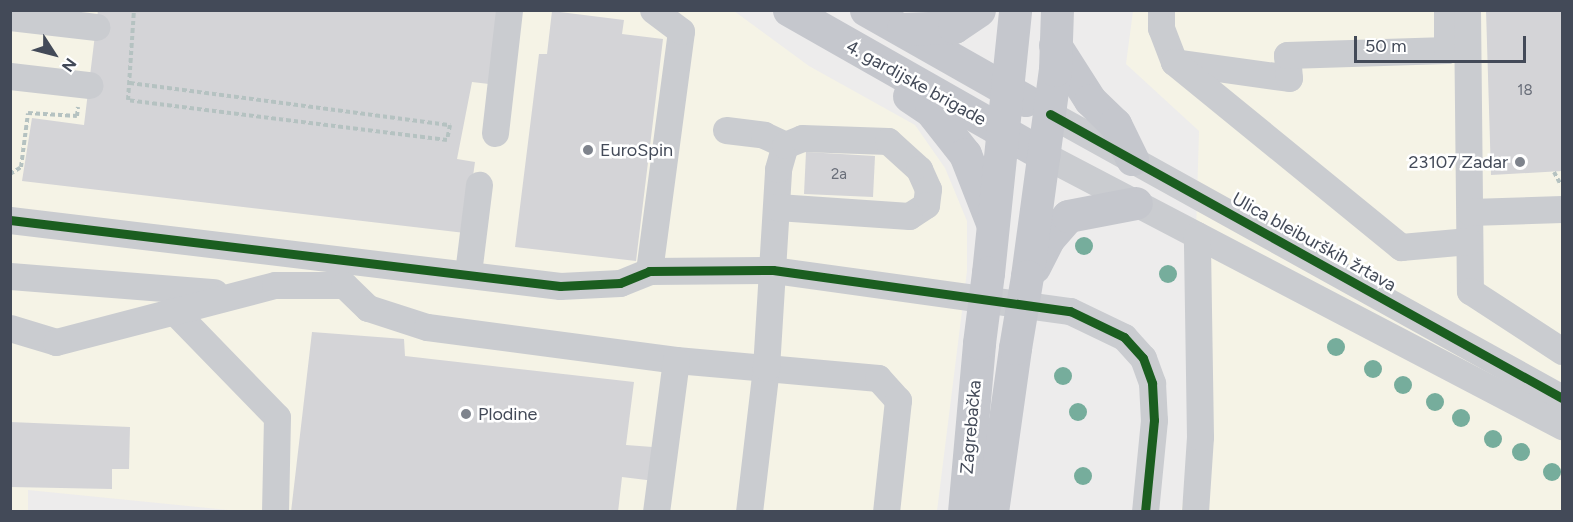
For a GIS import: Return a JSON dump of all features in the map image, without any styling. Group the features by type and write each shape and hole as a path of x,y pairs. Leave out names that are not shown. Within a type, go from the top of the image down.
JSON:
{"main road":[{"name":"4. gardijske brigade","path":"789,10 1044,154"},
{"path":"866,10 1050,114"},
{"path":"899,28 945,29 970,20 979,10"},
{"name":"Zagrebačka","path":"964,512 979,343 1009,90 1015,10"},
{"name":"Zagrebačka","path":"992,512 1050,114 1057,10"},
{"path":"1055,45 1090,100 1114,124 1132,159"},
{"path":"866,54 883,79 931,111 948,130 965,154 994,227"},
{"path":"1028,276 1049,238 1068,216 1136,203"}],"street":[{"path":"495,133 509,10"},
{"path":"649,271 681,31 654,10"},
{"path":"1161,10 1161,28 1174,62 1401,247 1469,241"},
{"path":"1174,62 1289,78 1287,55 1448,50 1446,10"},
{"path":"1467,10 1470,291 1563,351"},
{"path":"10,17 96,27"},
{"path":"10,76 89,85"},
{"name":"Ulica bleiburških žrtava","path":"1050,114 1563,398"},
{"path":"726,130 764,135 784,145 802,138 888,141 919,170 928,189 926,205 909,216 777,207"},
{"path":"749,512 766,368 777,207 784,145"},
{"path":"1044,154 1563,426"},
{"path":"468,273 479,185"},
{"path":"1470,212 1563,209"},
{"path":"10,220 427,267 560,286 620,283 649,271 774,270 1070,311 1124,337 1143,358 1152,383 1154,420 1145,512"},
{"path":"1195,512 1200,436 1197,234"},
{"path":"10,328 56,342 275,285 344,285 427,267"},
{"path":"10,276 239,293"},
{"path":"344,285 368,308 427,327 676,360 878,378 898,400 886,512"},
{"path":"173,310 277,417 275,512"},
{"path":"656,512 676,360"}],"path":[{"path":"130,83 450,125 447,140 128,100 134,10"}],"shaded area":[{"path":"10,11 734,11 809,66 915,125 945,168 967,221 967,271 937,511 248,512 28,490 28,511 11,511"},
{"path":"1133,11 1562,11 1562,511 1181,511 1189,469 1199,131 1126,64"}],"building":[{"path":"98,10 498,10 489,84 472,82 457,159 475,162 465,233 22,181 32,118 84,125"},
{"path":"1486,10 1562,10 1562,171 1491,175"},
{"name":"EuroSpin","path":"552,11 624,20 622,34 663,39 636,261 515,247 539,54 547,54"},
{"path":"806,152 875,156 873,197 804,194"},
{"name":"Plodine","path":"312,332 404,339 405,356 634,382 626,445 666,448 663,482 622,477 618,512 291,512"},
{"path":"10,422 130,427 129,469 112,469 112,489 10,487"}],"cycle path":[{"path":"1050,114 1562,398"},
{"path":"10,220 560,286 620,283 649,271 773,270 1070,311 1124,337 1143,358 1152,383 1154,420 1145,512"}],"place":[{"name":"EuroSpin","path":"588,150"},
{"name":"23107 Zadar","path":"1520,162"},
{"name":"Plodine","path":"466,414"}]}
